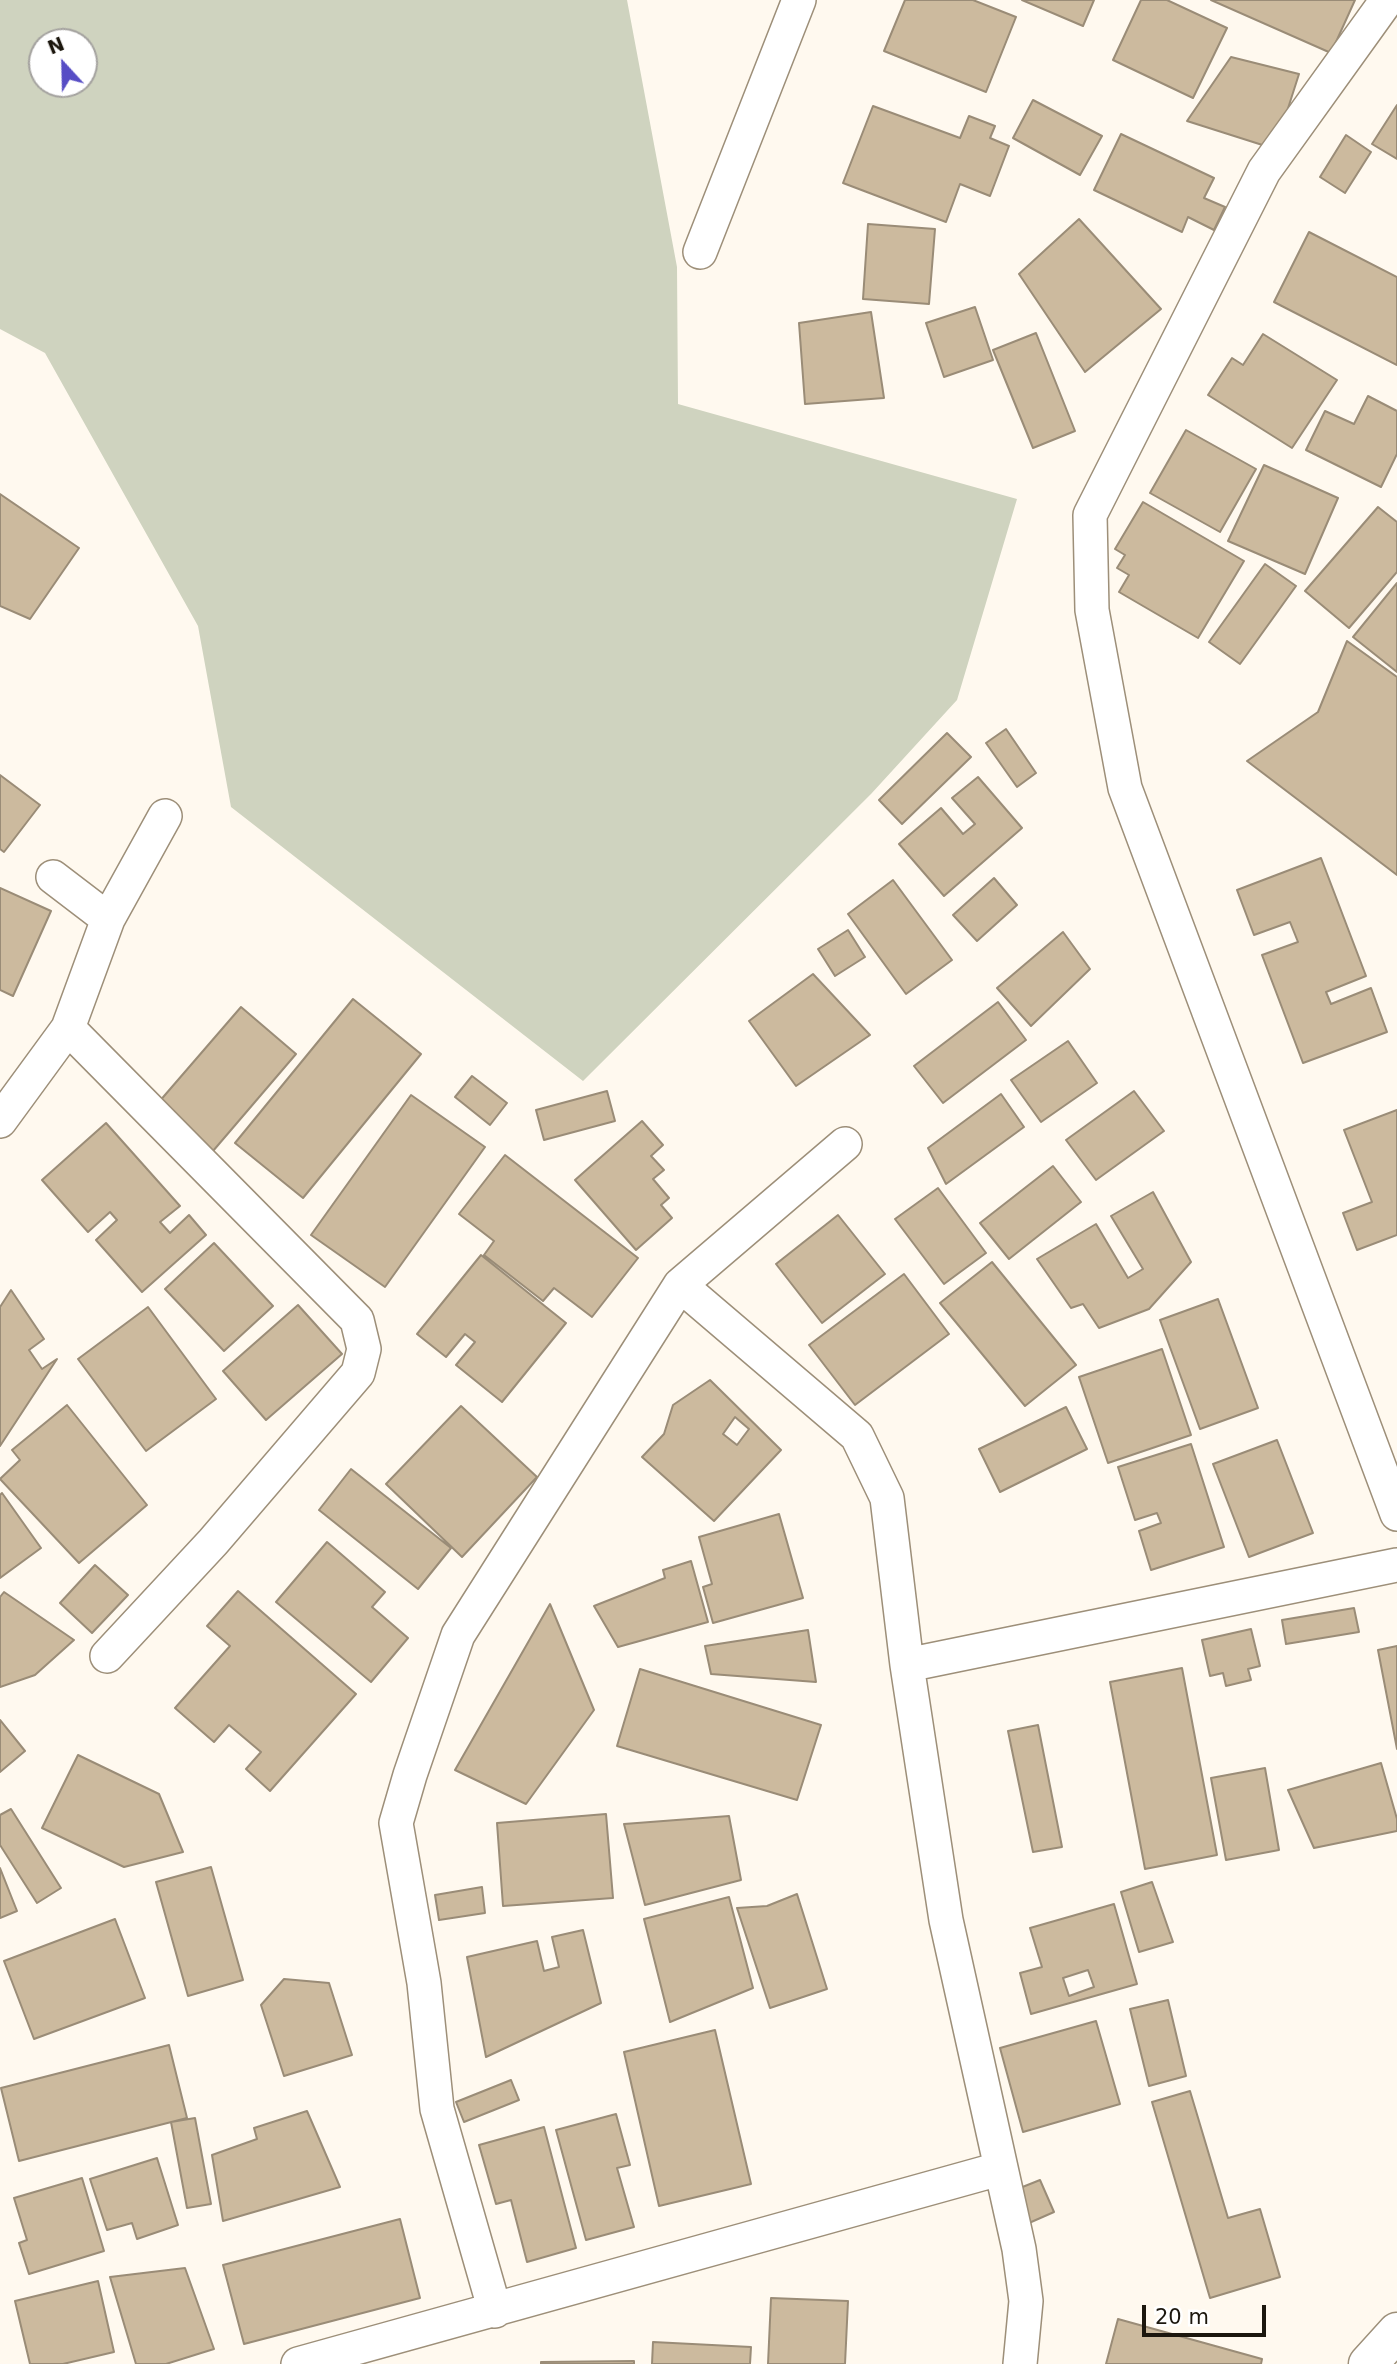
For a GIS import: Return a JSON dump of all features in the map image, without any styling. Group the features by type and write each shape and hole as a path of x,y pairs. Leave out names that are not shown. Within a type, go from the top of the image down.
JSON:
{"main road":[{"path":"1368,2364 1397,2332"}],"street":[{"path":"700,252 799,0"},
{"path":"1387,0 1264,171 1090,515 1092,610 1125,788 1397,1514"},
{"path":"0,1121 68,1028 108,919 165,816"},
{"path":"53,877 108,919"},
{"path":"68,1028 357,1320 364,1349 358,1373 213,1542 107,1656"},
{"path":"495,2311 437,2109 424,1983 396,1823 458,1634 680,1284 845,1144"},
{"path":"680,1284 857,1436 887,1498 907,1665 946,1920 999,2169 1019,2249 1026,2301 1020,2364"},
{"path":"907,1665 1397,1565"},
{"path":"298,2364 999,2169"}],"green space":[{"path":"0,0 627,0 677,267 678,404 1017,499 957,700 871,794 583,1081 231,807 198,626 45,353 0,329"}],"building":[{"path":"905,0 973,0 1016,17 986,92 884,51"},
{"path":"1022,0 1094,0 1083,26"},
{"path":"1141,0 1167,0 1227,28 1193,98 1113,60"},
{"path":"1211,0 1355,0 1331,53"},
{"path":"1231,57 1299,74 1275,149 1187,121"},
{"path":"1033,100 1102,136 1080,175 1013,138"},
{"path":"1397,105 1397,159 1372,144"},
{"path":"873,106 960,138 969,116 995,126 990,138 1009,146 990,196 960,184 946,222 843,183"},
{"path":"1121,134 1214,178 1204,198 1225,207 1214,230 1188,217 1182,232 1094,190"},
{"path":"1346,135 1371,152 1345,193 1320,177"},
{"path":"1079,219 1161,309 1085,372 1019,274"},
{"path":"868,224 935,229 929,304 863,299"},
{"path":"1309,232 1397,277 1397,365 1274,302"},
{"path":"975,307 993,360 944,377 926,323"},
{"path":"871,312 884,398 805,404 799,323"},
{"path":"1036,333 1075,431 1033,448 993,350"},
{"path":"1263,334 1337,380 1292,448 1208,395 1232,358 1243,365"},
{"path":"1368,396 1397,411 1397,454 1381,487 1306,450 1325,411 1354,424"},
{"path":"1186,430 1256,469 1220,532 1150,493"},
{"path":"1264,465 1338,498 1305,574 1228,541"},
{"path":"0,494 79,548 30,619 0,606"},
{"path":"1143,502 1244,561 1198,638 1119,592 1129,575 1117,568 1125,555 1115,549"},
{"path":"1378,507 1397,522 1397,572 1349,628 1305,591"},
{"path":"1265,564 1296,586 1240,664 1209,642"},
{"path":"1397,583 1397,672 1353,637"},
{"path":"1347,641 1397,677 1397,875 1247,761 1318,712"},
{"path":"1006,729 1036,773 1017,787 986,743"},
{"path":"947,733 971,757 902,824 879,800"},
{"path":"0,775 40,805 4,852 0,849"},
{"path":"978,777 1022,828 944,896 899,844 941,808 963,834 975,824 952,798"},
{"path":"1321,858 1366,976 1326,992 1331,1004 1371,988 1387,1032 1303,1063 1262,955 1298,942 1290,922 1254,935 1237,890"},
{"path":"994,878 1017,905 977,941 953,915"},
{"path":"893,880 952,960 906,994 848,914"},
{"path":"0,888 51,911 13,996 0,990"},
{"path":"848,930 865,957 835,976 818,949"},
{"path":"1063,932 1090,969 1031,1026 997,988"},
{"path":"813,974 870,1035 796,1086 749,1021"},
{"path":"353,999 421,1054 303,1198 235,1143"},
{"path":"998,1002 1026,1040 943,1103 914,1066"},
{"path":"241,1007 296,1054 207,1158 152,1110"},
{"path":"1068,1041 1097,1083 1041,1122 1011,1080"},
{"path":"472,1076 507,1103 490,1125 455,1097"},
{"path":"607,1091 615,1121 544,1140 536,1110"},
{"path":"1134,1091 1164,1131 1096,1180 1066,1140"},
{"path":"1001,1094 1024,1127 946,1184 928,1148"},
{"path":"411,1095 485,1147 385,1287 311,1235"},
{"path":"1397,1110 1397,1235 1357,1250 1343,1213 1372,1202 1344,1130"},
{"path":"642,1121 663,1145 651,1156 664,1170 653,1179 669,1198 661,1205 672,1218 636,1250 575,1180"},
{"path":"106,1123 180,1206 160,1222 170,1233 189,1215 206,1235 142,1292 96,1240 117,1220 110,1212 88,1232 42,1180"},
{"path":"505,1155 638,1258 592,1317 554,1288 543,1301 484,1255 494,1241 459,1214"},
{"path":"1053,1166 1081,1202 1009,1259 980,1223"},
{"path":"938,1188 986,1253 944,1284 895,1219"},
{"path":"1153,1192 1191,1262 1149,1309 1099,1328 1083,1304 1071,1308 1037,1259 1096,1224 1128,1278 1143,1269 1111,1216"},
{"path":"838,1215 885,1274 822,1323 776,1264"},
{"path":"214,1243 273,1306 224,1351 165,1289"},
{"path":"481,1255 566,1323 502,1402 456,1365 475,1342 465,1334 446,1357 417,1334"},
{"path":"992,1262 1076,1365 1025,1406 940,1303"},
{"path":"904,1274 949,1334 855,1405 809,1345"},
{"path":"11,1290 44,1339 29,1350 42,1369 57,1359 0,1446 0,1307"},
{"path":"1218,1299 1258,1408 1200,1429 1160,1320"},
{"path":"298,1305 342,1354 266,1420 223,1371"},
{"path":"148,1307 216,1399 146,1451 78,1359"},
{"path":"1162,1349 1191,1435 1108,1463 1079,1377"},
{"path":"710,1380 781,1450 714,1521 642,1457 664,1434 673,1405","holes":["735,1417 749,1429 737,1445 723,1434"]},
{"path":"67,1405 147,1505 79,1563 0,1479 20,1460 12,1450"},
{"path":"461,1406 537,1477 462,1557 386,1484"},
{"path":"1066,1407 1087,1449 1000,1492 979,1449"},
{"path":"1277,1440 1313,1533 1249,1557 1213,1464"},
{"path":"1191,1444 1224,1547 1151,1570 1139,1531 1161,1523 1157,1513 1135,1520 1118,1467"},
{"path":"351,1469 451,1548 418,1589 319,1510"},
{"path":"2,1493 41,1548 0,1578 0,1495"},
{"path":"779,1514 803,1598 713,1623 703,1587 712,1584 699,1537"},
{"path":"327,1542 385,1592 372,1607 408,1638 371,1682 276,1602"},
{"path":"691,1561 708,1622 618,1647 594,1606 665,1578 663,1570"},
{"path":"95,1565 128,1595 92,1633 60,1603"},
{"path":"238,1591 356,1694 270,1791 246,1769 261,1752 229,1725 214,1742 175,1708 230,1646 207,1626"},
{"path":"4,1592 74,1640 35,1675 0,1687 0,1597"},
{"path":"550,1604 594,1710 526,1804 455,1770"},
{"path":"1354,1608 1359,1632 1286,1644 1282,1620"},
{"path":"1251,1629 1260,1666 1248,1669 1251,1680 1226,1686 1223,1673 1210,1676 1202,1640"},
{"path":"808,1630 816,1682 711,1674 705,1646"},
{"path":"1397,1646 1397,1749 1378,1650"},
{"path":"1182,1668 1217,1855 1145,1869 1110,1682"},
{"path":"640,1669 821,1725 797,1800 617,1746"},
{"path":"0,1720 25,1751 0,1772"},
{"path":"1038,1725 1062,1847 1033,1852 1008,1731"},
{"path":"78,1755 159,1794 183,1852 124,1867 42,1828"},
{"path":"1381,1763 1397,1819 1397,1831 1314,1848 1288,1790"},
{"path":"1265,1768 1279,1850 1226,1860 1211,1778"},
{"path":"11,1809 61,1888 37,1903 0,1845 0,1815"},
{"path":"606,1814 613,1898 503,1906 497,1823"},
{"path":"729,1816 741,1880 645,1905 624,1824"},
{"path":"211,1867 243,1980 188,1996 156,1882"},
{"path":"0,1868 17,1911 0,1918"},
{"path":"1152,1882 1173,1942 1139,1952 1121,1892"},
{"path":"482,1887 485,1913 439,1920 435,1895"},
{"path":"797,1894 827,1989 770,2008 737,1908 767,1906"},
{"path":"729,1897 753,1988 670,2022 644,1919"},
{"path":"1114,1904 1137,1984 1031,2014 1020,1973 1042,1967 1030,1928","holes":["1088,1970 1094,1987 1069,1996 1063,1978"]},
{"path":"115,1919 145,1998 34,2039 4,1961"},
{"path":"583,1930 601,2003 486,2057 467,1957 537,1941 544,1971 559,1967 552,1937"},
{"path":"284,1979 329,1983 352,2055 284,2076 261,2005"},
{"path":"1168,2000 1186,2076 1149,2086 1130,2009"},
{"path":"1096,2021 1120,2104 1023,2132 1000,2048"},
{"path":"715,2030 751,2184 659,2206 624,2052"},
{"path":"169,2045 187,2118 19,2161 1,2088"},
{"path":"511,2080 519,2100 464,2122 456,2102"},
{"path":"1190,2091 1228,2218 1260,2209 1280,2277 1210,2298 1152,2102"},
{"path":"307,2111 340,2187 223,2221 212,2155 257,2139 254,2128"},
{"path":"616,2114 630,2165 617,2168 634,2227 586,2240 556,2130"},
{"path":"195,2118 211,2204 187,2208 171,2122"},
{"path":"544,2127 576,2248 527,2262 511,2200 496,2204 479,2145"},
{"path":"157,2158 178,2225 137,2239 132,2223 107,2230 90,2179"},
{"path":"82,2178 104,2251 29,2274 19,2243 27,2240 14,2198"},
{"path":"1040,2180 1054,2212 1029,2223 1015,2190"},
{"path":"400,2219 420,2298 244,2344 223,2265"},
{"path":"185,2268 214,2349 166,2364 136,2364 110,2277"},
{"path":"98,2281 114,2352 63,2364 30,2364 15,2301"},
{"path":"771,2298 848,2301 845,2364 768,2364"},
{"path":"1118,2319 1262,2359 1261,2364 1106,2364"},
{"path":"653,2342 751,2347 750,2364 652,2364"},
{"path":"634,2361 634,2364 541,2364 541,2362"}]}
